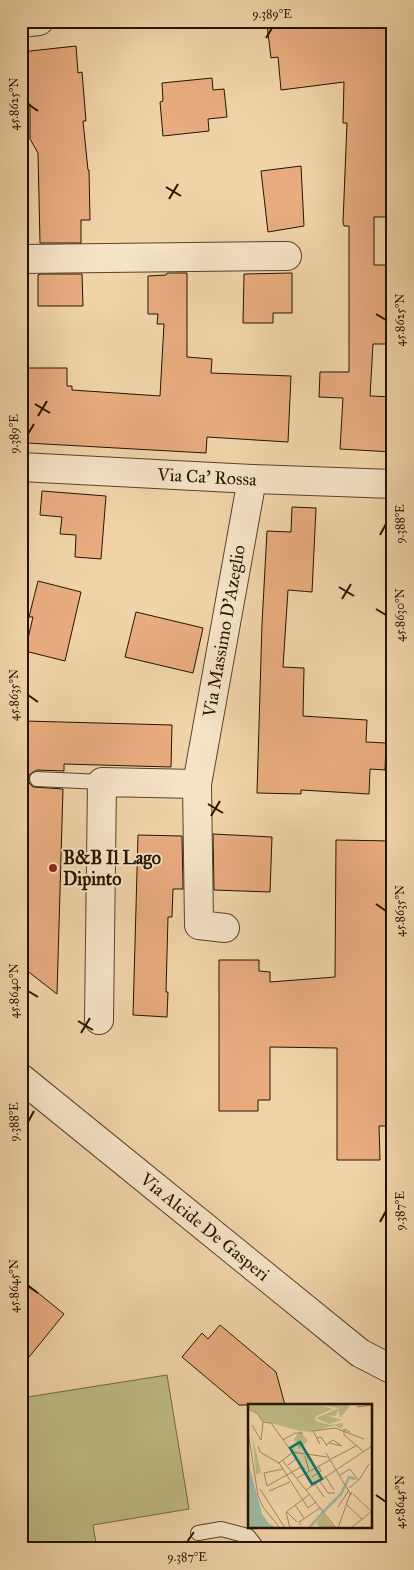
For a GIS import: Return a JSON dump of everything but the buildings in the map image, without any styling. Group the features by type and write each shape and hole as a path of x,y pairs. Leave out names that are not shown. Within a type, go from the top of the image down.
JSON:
{"street":[{"path":"21,23 39,21"},
{"path":"21,258 287,256"},
{"name":"Via Ca' Rossa","path":"21,466 252,479 393,484"},
{"name":"Via Massimo D'Azeglio","path":"225,928 199,925 197,784 252,479"},
{"path":"99,1020 102,782 197,784"},
{"name":"Via Alcide De Gasperi","path":"21,1078 360,1353 393,1370"}],"lane":[{"path":"37,779 102,782"},
{"path":"198,1533 221,1530 248,1536 258,1549"}],"shaded area":[{"path":"167,1375 189,1509 93,1525 97,1549 21,1549 21,1398"}],"place":[{"name":"B&B Il Lago Dipinto","path":"53,868"}]}
